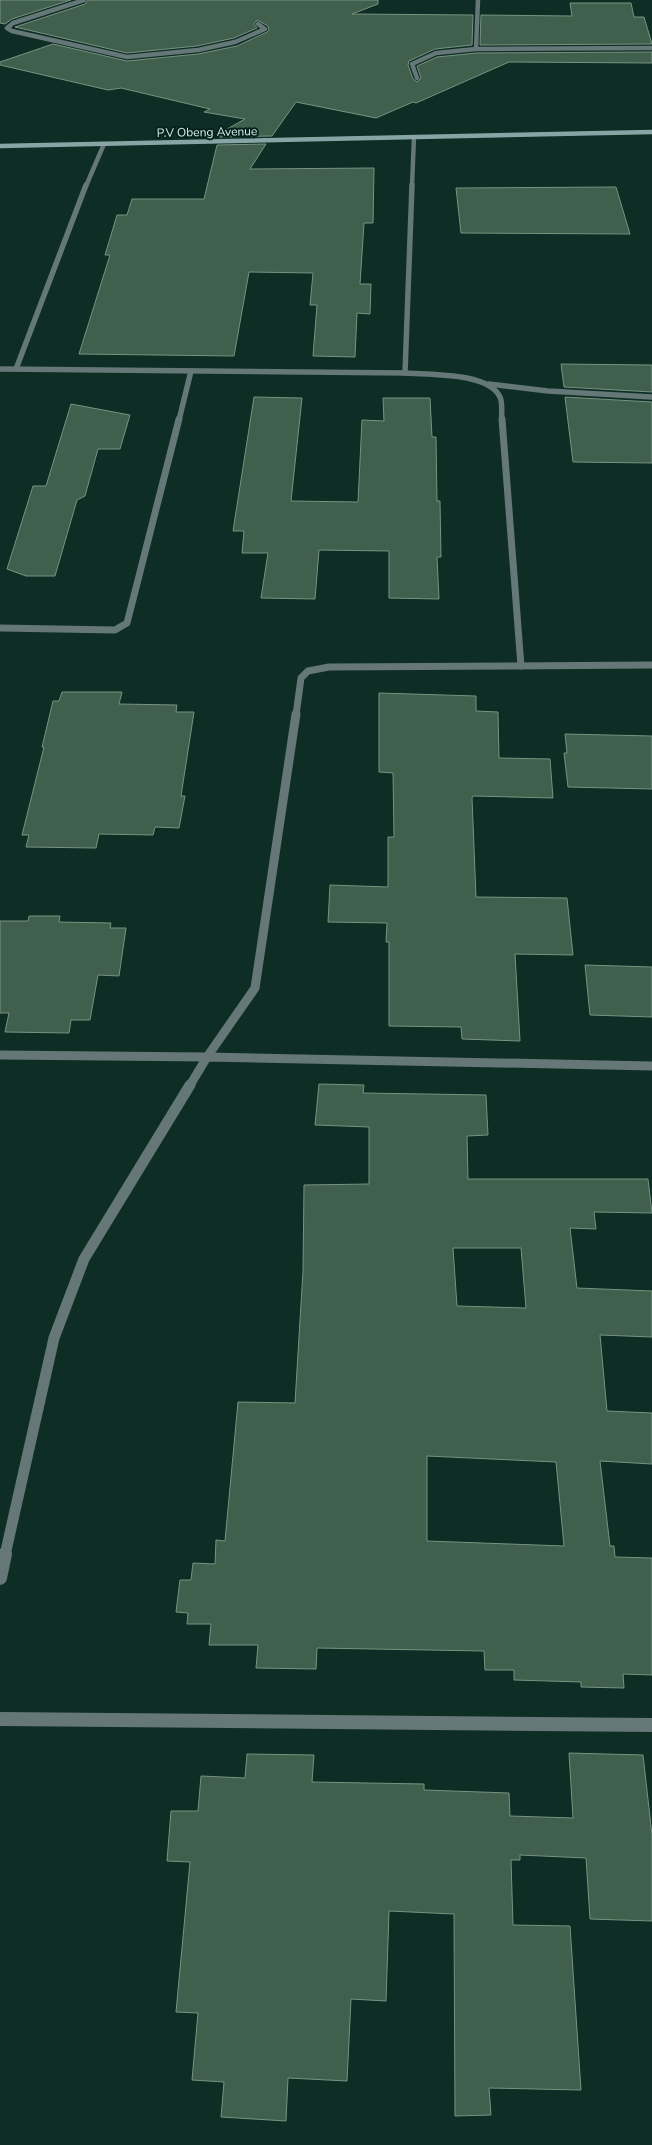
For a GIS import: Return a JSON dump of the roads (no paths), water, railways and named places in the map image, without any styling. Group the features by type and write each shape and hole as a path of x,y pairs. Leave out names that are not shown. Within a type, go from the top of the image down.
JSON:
{"main road":[{"name":"P.V Obeng Avenue","path":"0,146 652,132"}],"street":[{"path":"84,0 13,23 7,28 12,31 126,57 144,57 215,47 250,38 265,29 258,24"},
{"path":"476,49 478,0"},
{"path":"416,78 412,64 416,60 442,52 476,49 652,48"},
{"path":"406,373 414,138"},
{"path":"16,370 80,200 104,144"},
{"path":"0,369 406,373 461,377 488,384 548,391 652,397"},
{"path":"0,628 115,630 127,623 191,372"},
{"path":"488,384 500,396 521,666"},
{"path":"0,1578 54,1338 84,1259 208,1057 255,988 301,678 308,671 329,667 652,665"},
{"path":"0,1055 208,1057 652,1066"},
{"path":"0,1719 652,1725"}]}
